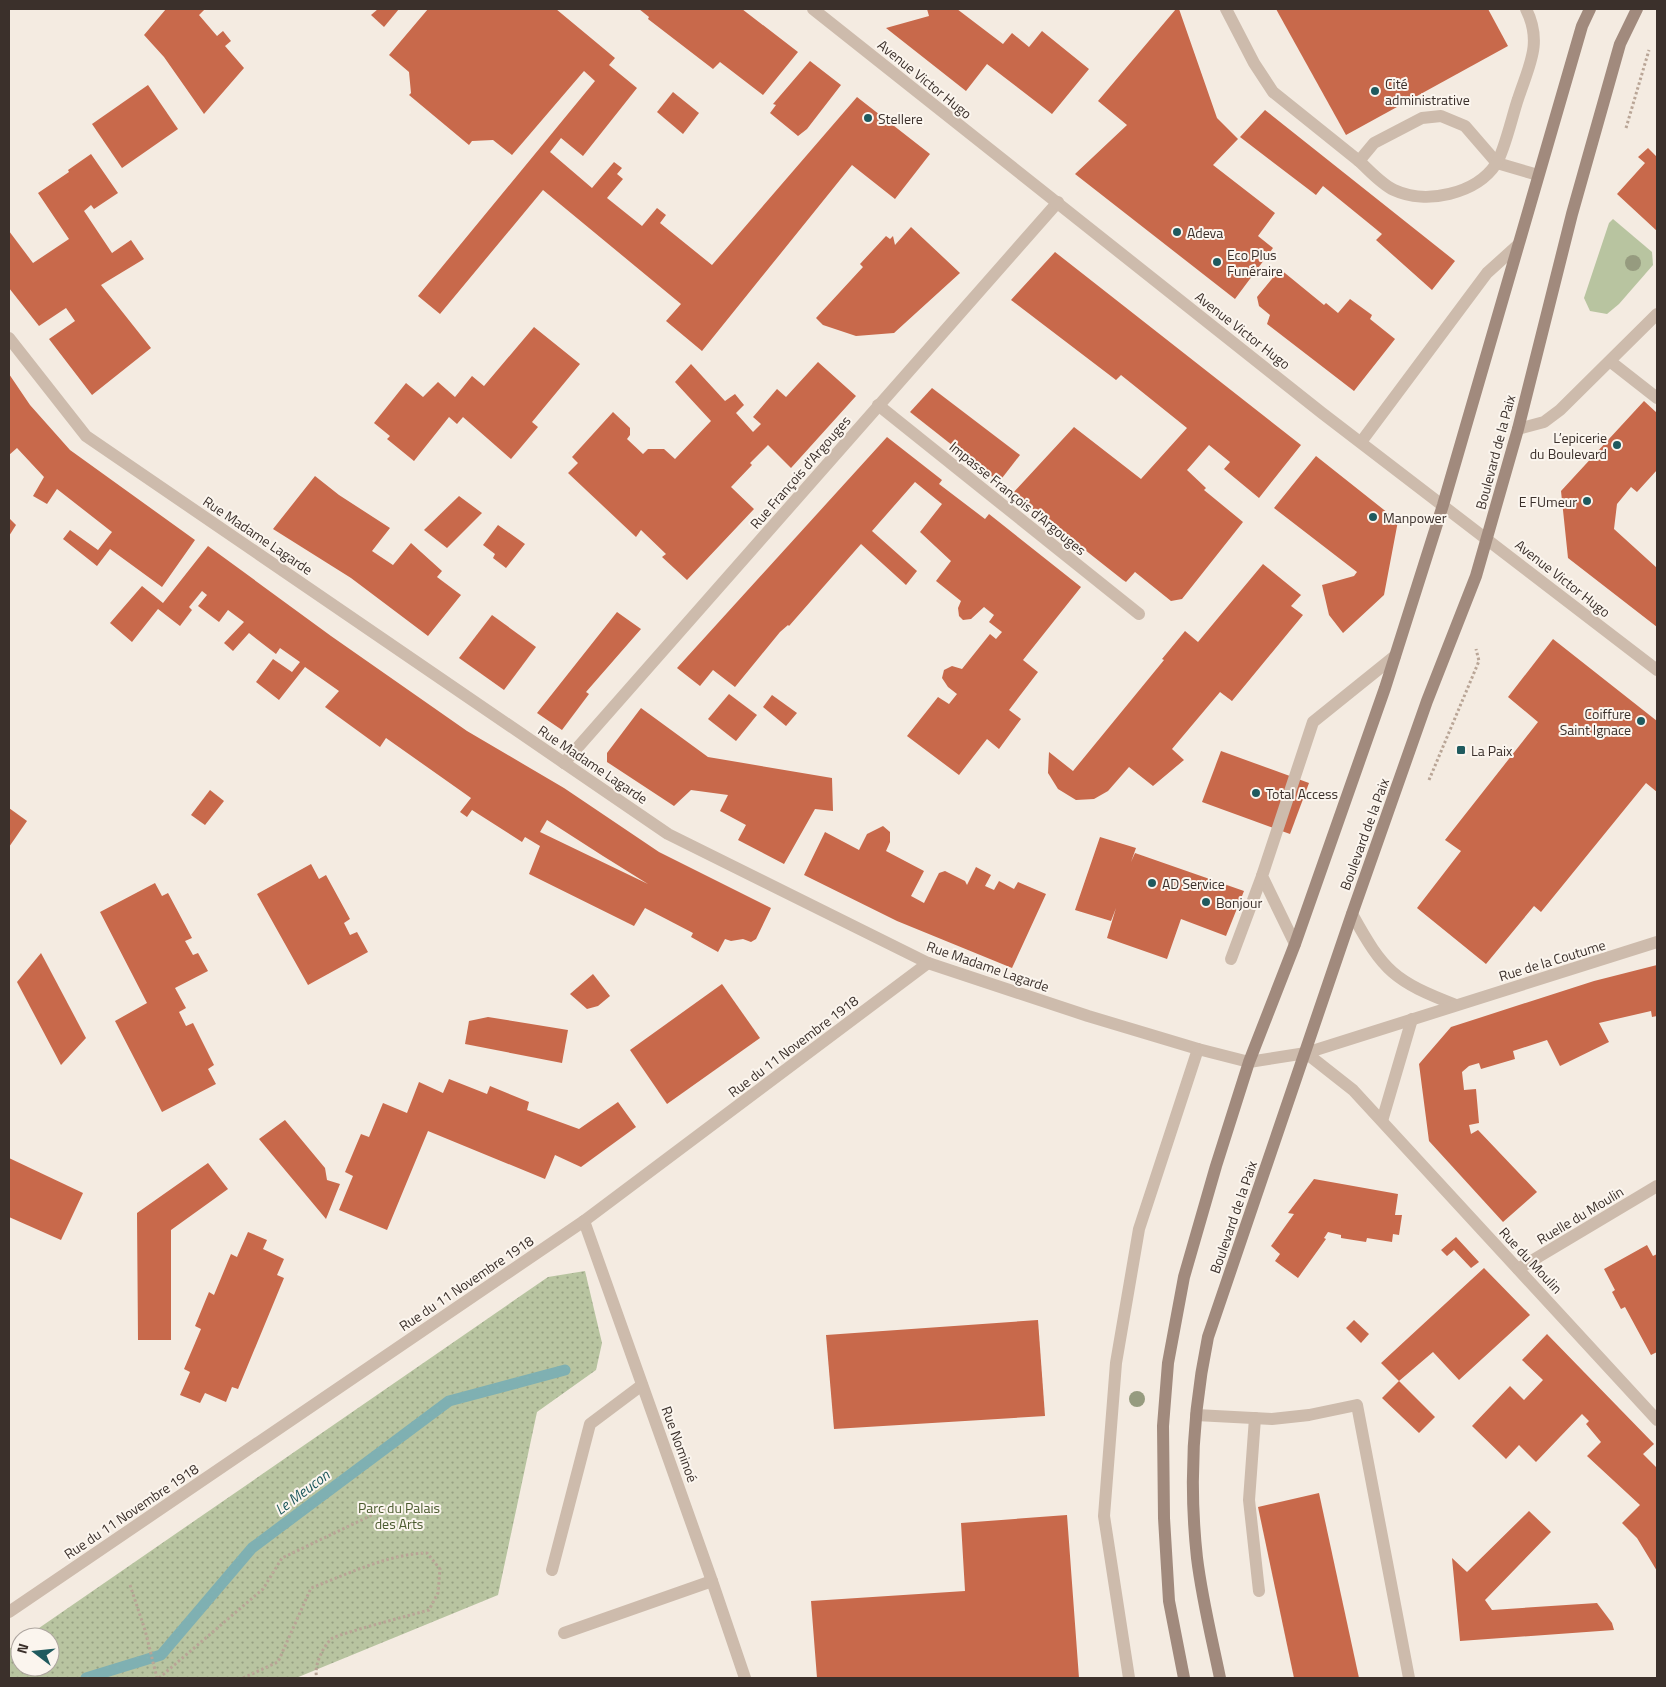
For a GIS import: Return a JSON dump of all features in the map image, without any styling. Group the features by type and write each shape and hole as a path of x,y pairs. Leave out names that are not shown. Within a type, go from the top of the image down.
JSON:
{"main road":[{"name":"Boulevard de la Paix","path":"1184,1678 1170,1601 1164,1518 1163,1426 1168,1363 1184,1277 1249,1062 1295,944 1395,656 1443,505 1582,26 1590,9"},
{"name":"Boulevard de la Paix","path":"1220,1678 1197,1558 1195,1505 1196,1415 1199,1382 1208,1337 1352,914 1427,702 1476,576 1518,429 1572,214 1620,44 1637,9"}],"street":[{"name":"Avenue Victor Hugo","path":"813,9 1361,442 1657,670"},
{"path":"1226,9 1254,63 1273,92 1392,190 1415,197 1441,195 1473,185 1497,163 1536,46 1534,24 1526,9"},
{"path":"1359,161 1374,143 1422,118 1441,116 1465,126 1497,163 1538,175"},
{"name":"Rue François d'Argouges","path":"564,763 1058,202"},
{"path":"1361,442 1487,273 1518,246"},
{"path":"1518,429 1544,422 1560,410 1611,362 1657,314"},
{"name":"Rue Madame Lagarde","path":"9,338 86,436 668,834 928,963 1088,1016 1198,1049 1249,1062"},
{"path":"1611,362 1657,398"},
{"name":"Impasse François d'Argouges","path":"878,405 1139,614"},
{"path":"1231,959 1262,876 1313,722 1395,656"},
{"path":"1262,876 1295,944"},
{"path":"1352,914 1381,963 1395,977 1418,991 1456,1005"},
{"name":"Rue de la Coutume","path":"1249,1062 1306,1053 1657,942"},
{"name":"Rue du 11 Novembre 1918","path":"9,1612 584,1221 928,963"},
{"path":"1382,1121 1412,1019"},
{"path":"1130,1678 1104,1516 1116,1363 1139,1229 1198,1049"},
{"name":"Rue du Moulin","path":"1306,1053 1354,1090 1657,1420"},
{"name":"Ruelle du Moulin","path":"1518,1269 1657,1186"},
{"name":"Rue Nominoé","path":"584,1221 745,1678"},
{"path":"552,1570 590,1424 642,1384"},
{"path":"1196,1415 1255,1418 1309,1415 1357,1405 1409,1678"},
{"path":"1255,1418 1249,1500 1259,1591"},
{"path":"564,1634 712,1581"}],"path":[{"path":"130,1585 158,1678 263,1589 282,1558 393,1505"},
{"path":"243,1678 278,1662 311,1588 401,1556 427,1553 440,1569 438,1593 429,1610 332,1638 321,1654 315,1674 317,1678"}],"green space":[{"path":"1613,219 1652,252 1653,265 1619,304 1607,314 1590,311 1584,298 1609,223"},
{"name":"Parc du Palais des Arts","path":"585,1271 602,1343 596,1370 537,1412 498,1595 296,1678 9,1678 10,1648 10,1677 60,1677 60,1627 40,1627 548,1277"}],"building":[{"path":"166,9 205,9 199,15 217,36 223,31 231,41 225,46 244,68 204,114 164,57 144,35"},
{"path":"378,9 399,9 384,27 371,15"},
{"path":"428,9 556,9 615,58 609,65 637,88 583,156 561,138 550,152 592,188 614,162 622,168 617,174 623,179 607,198 642,226 657,208 666,215 660,223 712,265 857,97 930,154 895,199 852,165 702,351 666,321 681,304 543,190 440,314 418,296 595,81 584,71 512,155 493,140 472,141 469,145 409,95 411,93 409,72 389,55"},
{"path":"639,9 742,9 798,52 763,95 720,62 713,69 648,19 649,17"},
{"path":"927,9 957,9 1003,44 1012,33 1029,47 1042,31 1089,69 1052,114 987,64 966,91 886,28 929,16"},
{"path":"1176,9 1179,9 1217,118 1238,139 1213,165 1275,213 1258,236 1273,248 1235,299 1075,174 1127,125 1098,101"},
{"name":"Cité administrative","path":"1276,9 1488,9 1508,46 1346,135"},
{"path":"810,61 841,85 807,129 798,136 770,113 776,105 773,104"},
{"path":"148,85 178,129 122,168 92,124"},
{"path":"673,92 699,113 683,134 657,112"},
{"path":"1265,110 1455,261 1432,290 1376,240 1382,234 1323,186 1316,195 1240,137"},
{"path":"1648,148 1657,157 1657,231 1617,194 1645,163 1638,157"},
{"path":"91,154 118,193 94,209 91,205 84,211 112,253 131,240 144,259 101,285 151,348 92,395 49,339 75,321 66,308 39,326 9,288 9,231 33,263 69,239 38,193"},
{"path":"911,227 960,273 894,333 856,336 823,325 816,318 863,267 860,264 886,236 890,239 893,236 895,245"},
{"path":"1055,252 1301,445 1259,498 1224,469 1230,462 1209,445 1187,470 1206,488 1204,490 1243,522 1182,599 1171,601 1135,572 1126,582 1013,493 1074,427 1141,479 1187,428 1121,375 1116,380 1011,300"},
{"path":"1280,269 1324,305 1326,303 1338,313 1350,299 1372,315 1370,319 1395,339 1354,391 1267,324 1270,315 1259,306 1257,297"},
{"path":"534,327 580,364 532,422 538,427 511,459 463,417 457,424 449,417 414,461 387,439 390,436 374,423 406,383 423,397 438,382 455,397 472,376 484,386"},
{"path":"818,362 856,396 791,468 768,445 750,463 752,465 731,487 754,509 687,580 662,557 666,554 641,530 636,537 568,473 578,463 572,457 613,412 630,428 630,435 627,439 643,454 648,449 664,449 675,459 711,421 675,382 691,364 725,401 735,394 744,405 736,413 753,432 761,424 753,417 777,389 786,397"},
{"path":"9,374 30,405 70,450 195,540 162,587 110,549 97,566 63,539 70,530 98,550 112,532 57,489 47,504 33,496 44,477 17,448 9,455"},
{"path":"932,388 1020,455 999,482 910,412"},
{"path":"1644,401 1657,413 1657,470 1637,492 1631,487 1617,504 1614,529 1657,568 1657,627 1568,558 1561,491"},
{"path":"887,437 942,480 939,484 985,519 989,514 1081,587 1023,660 1038,672 1009,710 1021,719 999,749 987,739 959,775 907,736 938,697 949,704 957,694 948,687 942,678 944,670 952,666 962,669 990,634 996,639 1002,632 989,622 994,615 984,607 971,619 963,620 959,616 958,608 961,601 936,581 951,561 920,532 942,504 915,482 872,531 917,571 906,585 861,544 789,626 780,632 735,687 713,670 700,686 677,668"},
{"path":"1316,456 1398,521 1384,595 1343,633 1329,615 1322,585 1354,576 1357,572 1274,508"},
{"path":"315,476 339,495 390,528 372,551 393,565 411,543 442,571 437,577 461,595 428,636 351,578 273,529"},
{"path":"459,496 482,513 447,548 424,530"},
{"path":"9,518 16,525 9,536"},
{"path":"498,525 525,544 506,568 493,558 495,554 483,545"},
{"path":"208,546 331,636 467,731 564,788 659,852 771,908 756,939 751,942 743,939 731,941 725,939 718,952 691,937 693,933 645,908 634,926 529,874 540,846 525,837 522,842 472,810 467,817 460,812 471,798 386,738 380,747 325,707 339,691 305,667 279,700 256,682 273,659 292,672 300,662 280,648 276,654 249,633 233,651 224,643 244,622 228,610 219,622 198,606 207,595 202,591 189,607 192,610 180,626 158,609 132,642 110,623 142,586 163,603","holes":["547,820 648,884 540,832"]},
{"path":"1263,564 1301,595 1291,606 1303,615 1232,701 1220,692 1172,749 1184,760 1153,786 1129,767 1108,791 1094,799 1076,800 1058,789 1048,773 1049,752 1073,771 1164,660 1162,659 1185,631 1198,642"},
{"path":"617,612 641,629 586,692 589,694 562,730 537,713"},
{"path":"492,615 536,647 504,690 459,658"},
{"path":"1553,639 1657,721 1657,792 1646,783 1541,912 1534,906 1486,964 1417,908 1461,851 1445,840 1538,722 1508,697"},
{"path":"729,694 757,715 736,741 708,719"},
{"path":"772,695 797,713 786,726 763,707"},
{"path":"641,708 708,757 832,778 833,811 815,809 784,864 738,840 746,825 720,811 728,795 691,790 674,806 607,762 607,753"},
{"name":"Total Access","path":"1221,751 1309,783 1290,834 1202,802"},
{"path":"210,790 224,801 205,825 191,815"},
{"path":"9,808 27,821 9,847"},
{"path":"883,826 890,832 890,842 886,851 924,871 911,896 924,903 939,873 945,871 965,881 967,885 976,867 991,875 985,886 994,890 999,881 1014,889 1018,882 1046,894 1012,968 897,921 804,875 825,832 859,850 867,834"},
{"path":"1100,837 1136,848 1131,862 1135,853 1244,891 1226,936 1181,919 1167,959 1107,938 1116,908 1111,921 1075,910"},
{"path":"311,864 319,879 326,875 350,919 344,923 350,935 357,932 368,952 308,985 257,894"},
{"path":"155,883 162,896 168,893 192,938 185,941 193,955 198,953 208,971 175,988 186,1008 179,1012 186,1026 193,1023 214,1065 208,1069 216,1084 162,1112 115,1021 147,1003 100,912"},
{"path":"41,953 86,1038 61,1065 17,982"},
{"path":"1657,965 1657,1016 1652,1017 1651,1011 1599,1023 1609,1042 1560,1066 1547,1040 1513,1051 1515,1059 1481,1069 1479,1063 1469,1066 1462,1072 1464,1090 1476,1089 1479,1123 1469,1125 1471,1134 1478,1130 1537,1192 1503,1222 1429,1141 1419,1064 1451,1027 1594,981"},
{"path":"593,974 610,996 598,1006 587,1009 570,994"},
{"path":"722,984 760,1038 667,1104 630,1050"},
{"path":"488,1017 568,1030 562,1063 465,1044 469,1021"},
{"path":"449,1079 487,1094 490,1086 529,1102 527,1110 579,1129 618,1102 636,1127 581,1167 555,1155 545,1179 428,1131 387,1230 339,1210 353,1176 345,1172 361,1134 369,1137 383,1103 407,1113 419,1082 443,1093"},
{"path":"285,1120 325,1168 327,1180 340,1184 326,1219 259,1139"},
{"path":"9,1158 83,1193 61,1240 9,1217"},
{"path":"208,1163 228,1189 171,1230 171,1340 138,1340 137,1213"},
{"path":"1314,1179 1398,1194 1395,1215 1402,1215 1399,1235 1393,1234 1392,1242 1367,1238 1366,1242 1341,1238 1341,1235 1328,1232 1324,1238 1326,1239 1298,1278 1275,1261 1280,1254 1271,1246 1294,1214 1288,1213"},
{"path":"248,1232 267,1240 263,1249 284,1259 277,1275 284,1278 238,1389 232,1387 226,1402 205,1393 200,1403 180,1395 190,1372 184,1369 201,1329 195,1326 209,1292 214,1295 231,1254 237,1257"},
{"path":"1456,1237 1479,1262 1471,1268 1454,1250 1447,1256 1441,1250"},
{"path":"1647,1245 1653,1256 1657,1254 1657,1352 1651,1355 1625,1307 1621,1309 1612,1292 1615,1290 1604,1269"},
{"path":"1484,1268 1530,1315 1459,1380 1433,1352 1399,1381 1381,1363"},
{"path":"1038,1320 1045,1416 834,1429 826,1335"},
{"path":"1354,1320 1369,1334 1361,1343 1346,1328"},
{"path":"1547,1334 1654,1444 1643,1454 1657,1468 1657,1571 1637,1538 1622,1523 1640,1505 1587,1456 1601,1442 1586,1424 1589,1421 1582,1414 1536,1462 1519,1445 1506,1459 1472,1426 1510,1386 1524,1400 1543,1380 1522,1360"},
{"path":"1399,1381 1435,1417 1419,1433 1382,1398"},
{"path":"1319,1493 1359,1678 1294,1678 1258,1507"},
{"path":"1529,1511 1551,1532 1485,1600 1492,1610 1597,1603 1612,1623 1614,1630 1460,1641 1452,1558 1467,1572"},
{"path":"1067,1515 1079,1678 817,1678 811,1601 965,1591 961,1523"}],"waterway":[{"name":"Le Meucon","path":"86,1678 161,1655 252,1548 449,1401 565,1370"}],"place":[{"name":"Cité administrative","path":"1375,91"},
{"name":"Stellere","path":"868,118"},
{"name":"Adeva","path":"1177,232"},
{"name":"Eco Plus Funéraire","path":"1217,262"},
{"name":"L’epicerie du Boulevard","path":"1617,445"},
{"name":"E FUmeur","path":"1587,501"},
{"name":"Manpower","path":"1373,517"},
{"name":"Coiffure Saint Ignace","path":"1641,721"},
{"name":"La Paix","path":"1461,750"},
{"name":"Total Access","path":"1256,793"},
{"name":"AD Service","path":"1152,883"},
{"name":"Bonjour","path":"1206,902"}]}
